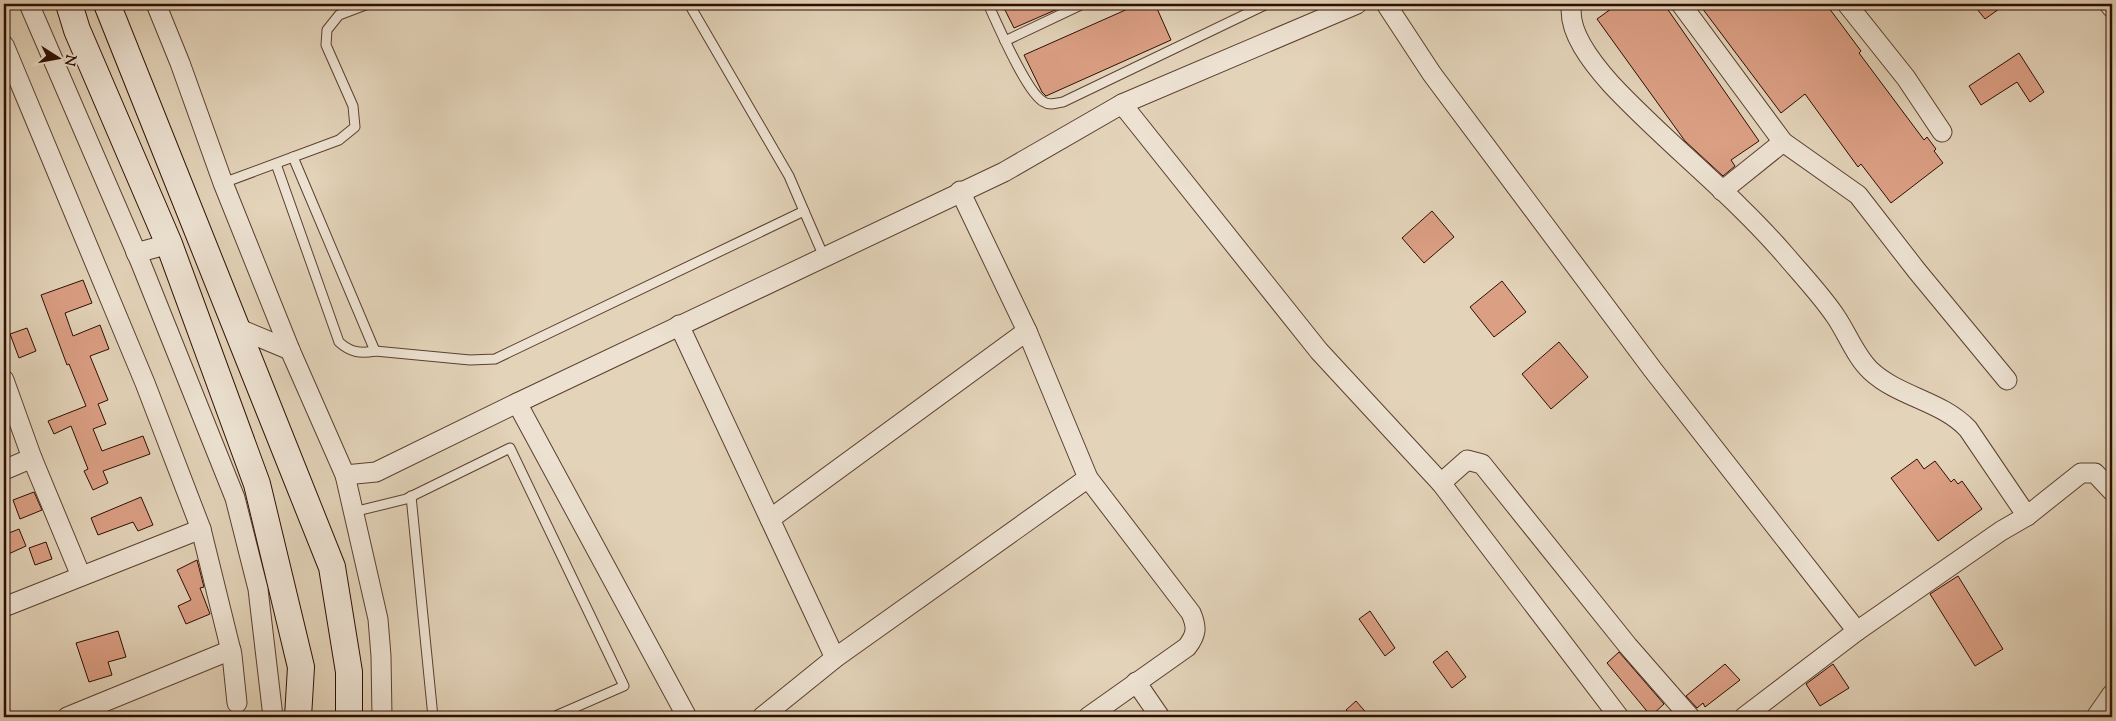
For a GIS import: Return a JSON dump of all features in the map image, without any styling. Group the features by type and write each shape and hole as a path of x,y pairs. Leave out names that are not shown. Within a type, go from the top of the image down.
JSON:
{"street":[{"path":"29,4 136,253 234,498 258,589 273,717"},
{"path":"69,4 77,30 169,244 258,484 301,667 298,717"},
{"path":"107,4 332,567 349,672 349,717"},
{"path":"156,4 180,63 222,183 290,350 345,475 378,619 382,717"},
{"path":"345,475 376,472 960,191 1004,172 1122,104 1357,4"},
{"path":"1386,4 1432,74 1654,370 1857,631"},
{"path":"1572,4 1570,13 1578,35 1599,70 1631,105 1786,255 1836,316 1864,364 1872,372 1895,388 1949,414 1963,424 2027,516"},
{"path":"1681,4 1784,142 1858,195 1922,278 2007,380"},
{"path":"1847,4 1906,78 1942,132"},
{"path":"2109,4 2112,8"},
{"path":"4,45 145,383 201,529 230,650 237,703"},
{"path":"1122,104 1319,351 1441,483 1619,717"},
{"path":"1722,191 1784,142"},
{"path":"960,191 1027,331 1088,478 1191,613 1197,626 1194,638 1188,646 1088,717"},
{"path":"136,253 169,244"},
{"path":"680,325 835,658"},
{"path":"237,328 290,350"},
{"path":"770,519 1027,331"},
{"path":"4,380 32,458 81,576"},
{"path":"517,403 687,717"},
{"path":"4,470 32,458"},
{"path":"1441,483 1467,460 1482,464 1628,646 1690,717"},
{"path":"1744,717 1857,631 2001,531 2027,516 2081,473 2096,473 2112,491"},
{"path":"762,717 835,658 1088,478"},
{"path":"4,607 201,529"},
{"path":"67,717 230,650"},
{"path":"1136,682 1160,717"},
{"path":"2096,717 2112,694"}],"lane":[{"path":"222,183 339,140 355,127 353,106 326,45 327,30 339,15 368,4"},
{"path":"689,4 789,176 824,257"},
{"path":"988,4 1005,41 1036,96 1045,103 1052,104 1063,102 1267,4"},
{"path":"1005,41 1083,4"},
{"path":"293,157 375,351"},
{"path":"276,164 339,342 347,349 361,354 375,351 470,360 495,359 804,211"},
{"path":"353,512 411,496 510,448 624,686 553,717"},
{"path":"411,496 433,717"}],"building":[{"path":"1002,4 1069,4 1014,28"},
{"path":"1139,4 1155,4 1171,40 1046,96 1042,92 1024,55"},
{"path":"1618,4 1664,4 1759,141 1731,160 1735,166 1723,176 1685,141 1597,19"},
{"path":"1699,4 1826,4 1861,51 1859,53 1924,140 1927,137 1936,149 1934,151 1943,163 1891,203 1861,164 1858,167 1805,94 1781,113"},
{"path":"1973,4 2006,4 1985,19"},
{"path":"2019,53 2044,92 2030,102 2017,82 1981,105 1969,86"},
{"path":"1432,211 1454,237 1424,263 1402,238"},
{"path":"83,280 92,303 65,313 73,336 100,325 109,349 90,356 108,400 98,404 106,424 93,429 102,451 143,436 150,454 103,471 108,483 93,490 84,471 88,469 71,426 54,434 48,421 86,406 69,364 67,365 41,295"},
{"path":"1502,281 1526,312 1494,337 1470,307"},
{"path":"27,328 36,351 19,358 10,334"},
{"path":"1559,342 1588,377 1551,409 1522,374"},
{"path":"1917,459 1924,469 1935,461 1951,482 1954,479 1958,484 1962,481 1982,509 1938,541 1891,478"},
{"path":"34,492 42,510 20,519 13,500"},
{"path":"141,497 153,525 138,531 133,522 98,535 91,518"},
{"path":"19,529 26,546 4,556 4,535"},
{"path":"46,542 52,559 35,565 29,548"},
{"path":"197,560 204,587 200,588 210,614 186,624 178,606 191,600 177,570"},
{"path":"1958,576 2003,649 1975,666 1930,594"},
{"path":"1370,611 1395,648 1385,656 1359,619"},
{"path":"118,631 126,657 108,662 112,675 89,682 76,643"},
{"path":"1447,651 1466,677 1452,688 1433,662"},
{"path":"1619,652 1664,704 1651,716 1607,663"},
{"path":"1725,664 1740,680 1705,707 1703,703 1697,708 1686,696"},
{"path":"1833,664 1849,688 1820,706 1806,684"},
{"path":"1356,701 1370,717 1352,717 1346,710"}]}
